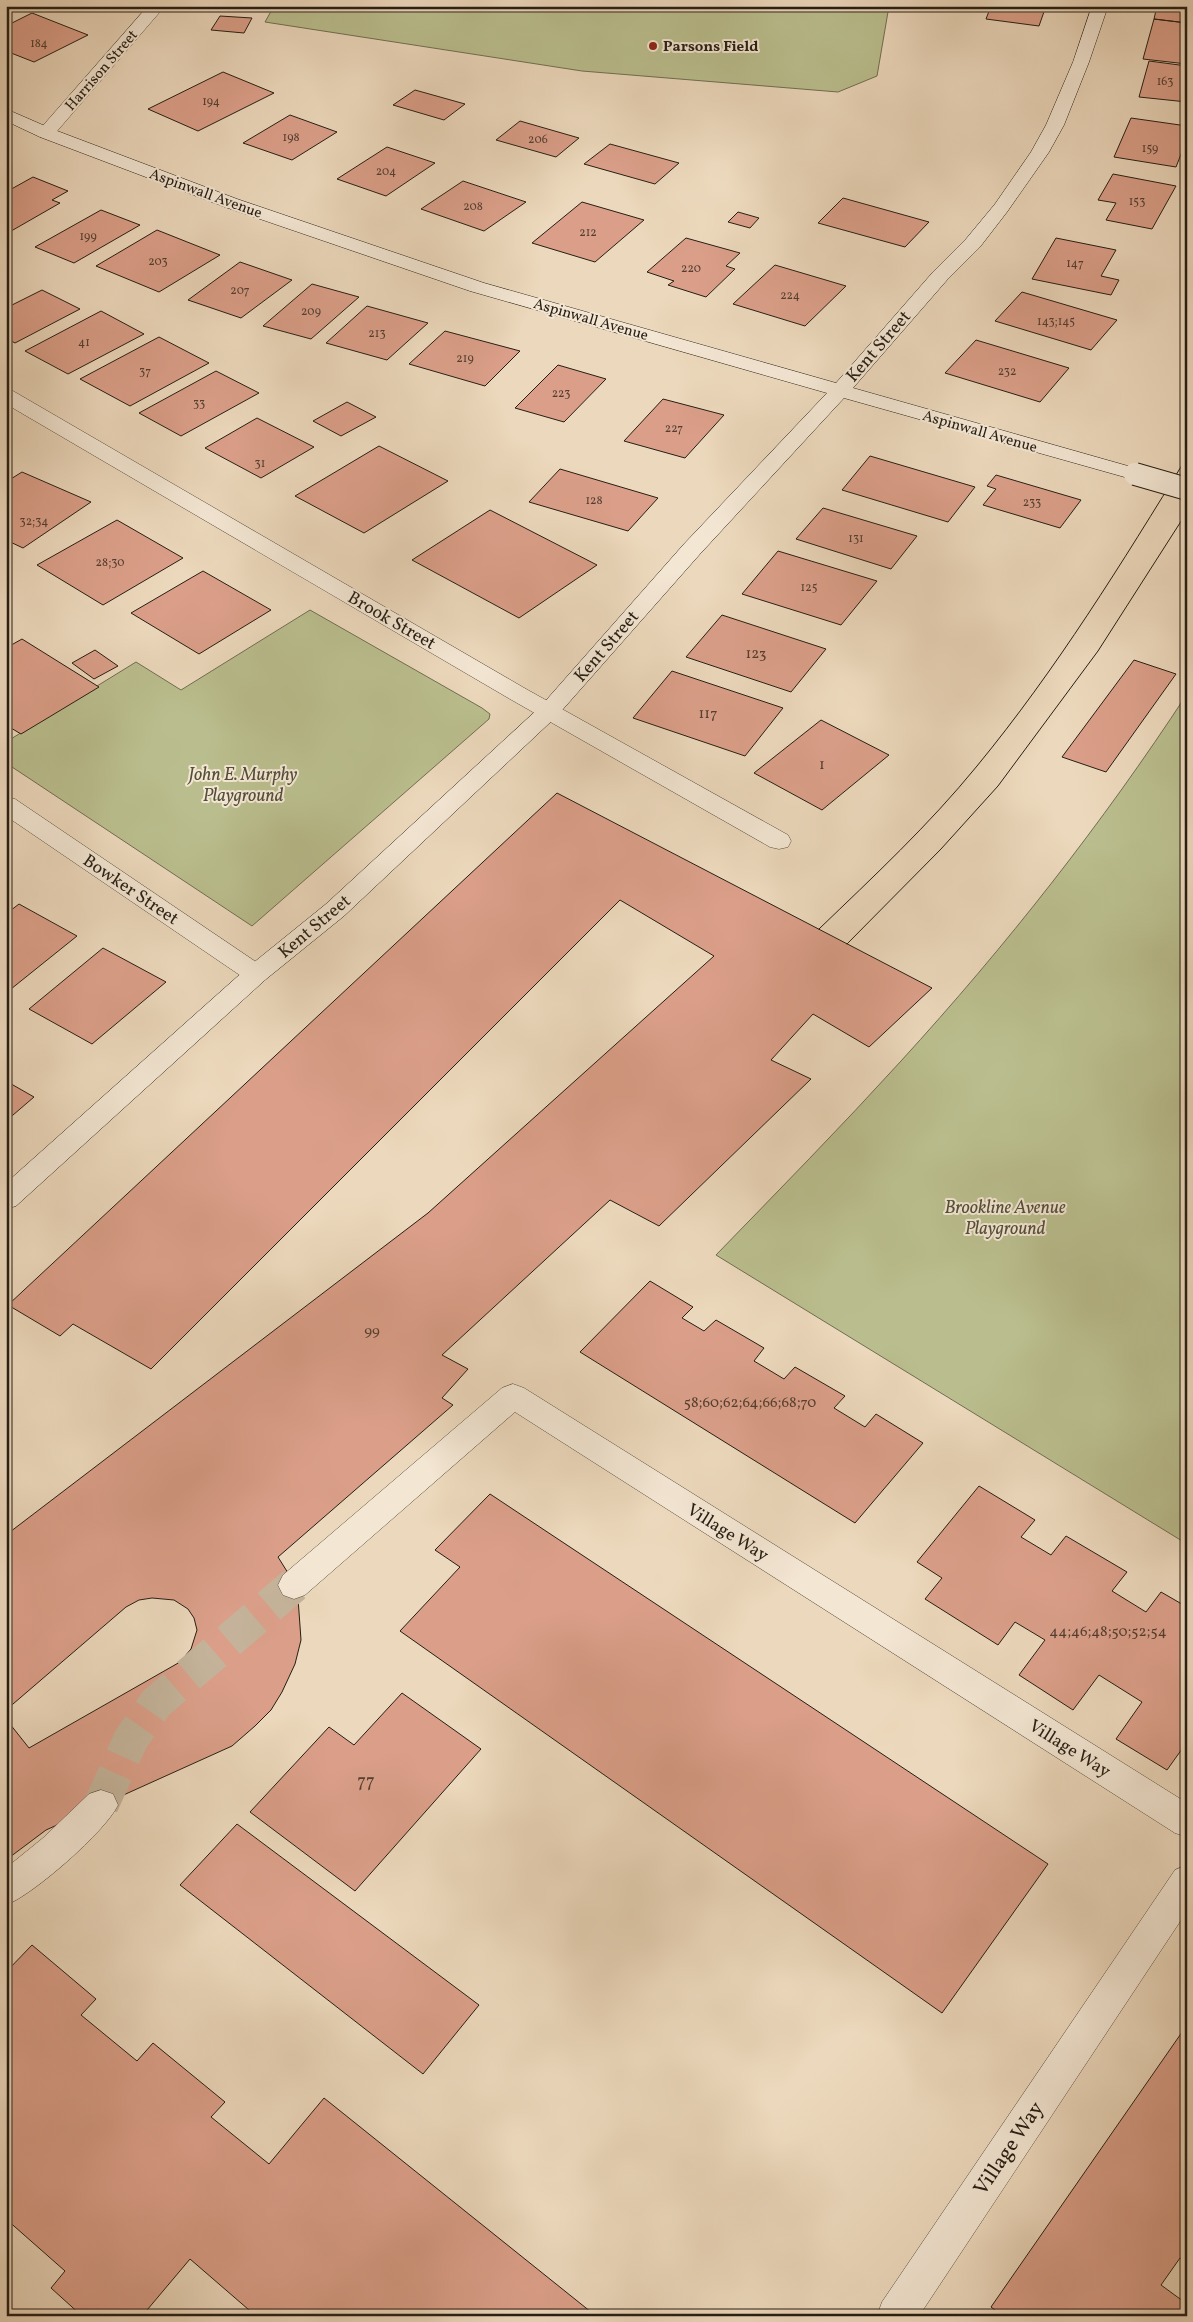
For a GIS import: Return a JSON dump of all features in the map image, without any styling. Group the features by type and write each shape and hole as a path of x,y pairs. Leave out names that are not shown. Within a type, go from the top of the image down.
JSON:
{"street":[{"name":"Harrison Street","path":"46,133 157,6"},
{"name":"Kent Street","path":"6,1198 256,974 334,910 549,711 692,549 840,390 940,276 974,242 1001,208 1040,152 1063,108 1100,6"},
{"name":"Aspinwall Avenue","path":"6,114 46,133 240,206 442,276 1187,489"},
{"name":"Brook Street","path":"6,396 549,711 779,841"},
{"name":"Bowker Street","path":"6,805 256,974"},
{"name":"Village Way","path":"294,1585 512,1396 1187,1822"},
{"path":"6,1889 55,1849 101,1805"},
{"name":"Village Way","path":"896,2316 1187,1881"}],"green space":[{"name":"Parsons Field","path":"274,6 889,6 877,76 838,92 582,71 265,22"},
{"name":"John E. Murphy Playground","path":"310,610 490,714 489,719 252,926 6,763 6,742 136,662 181,690"},
{"name":"Brookline Avenue Playground","path":"1187,694 1187,1544 716,1255 878,1086 940,1018 1015,929 1087,837"}],"building":[{"path":"991,6 1046,6 1039,26 986,19"},
{"path":"1157,6 1187,6 1187,23 1154,19"},
{"path":"32,13 88,35 34,62 6,51 6,26"},
{"path":"220,16 252,18 244,33 211,30"},
{"path":"1154,19 1187,23 1187,64 1143,59"},
{"path":"1149,61 1187,66 1187,102 1139,97"},
{"path":"223,72 274,93 198,131 148,109"},
{"path":"415,90 465,104 444,120 393,105"},
{"path":"290,115 337,132 292,160 243,143"},
{"path":"1131,118 1187,126 1187,139 1176,167 1114,157"},
{"path":"520,121 579,138 556,157 496,140"},
{"path":"610,144 679,163 655,184 584,164"},
{"path":"387,147 435,163 386,196 337,179"},
{"path":"1113,174 1176,186 1152,229 1106,220 1116,203 1098,200"},
{"path":"33,177 68,191 52,200 60,203 6,234 6,192"},
{"path":"463,181 526,202 484,231 421,209"},
{"path":"843,198 929,222 905,247 818,223"},
{"path":"582,202 644,220 595,262 532,243"},
{"path":"101,210 140,225 74,263 35,247"},
{"path":"738,212 759,218 750,228 728,222"},
{"path":"157,230 220,255 159,292 96,266"},
{"path":"686,238 740,253 726,266 735,269 706,297 668,285 674,281 647,272"},
{"path":"1056,238 1116,250 1101,276 1119,280 1111,295 1032,279"},
{"path":"240,262 292,280 241,318 188,300"},
{"path":"775,265 846,286 805,326 733,304"},
{"path":"312,284 359,297 311,339 263,326"},
{"path":"42,290 80,309 15,343 6,338 6,308"},
{"path":"1022,292 1117,320 1091,350 995,321"},
{"path":"367,306 428,323 387,360 326,343"},
{"path":"101,311 144,334 68,374 25,351"},
{"path":"445,331 520,351 485,386 409,364"},
{"path":"159,337 209,363 130,406 80,379"},
{"path":"976,340 1069,368 1040,402 945,373"},
{"path":"558,365 606,379 564,422 515,408"},
{"path":"216,371 259,393 181,436 139,413"},
{"path":"663,399 724,415 685,458 624,441"},
{"path":"347,402 376,417 341,436 313,421"},
{"path":"257,418 314,447 261,478 205,448"},
{"path":"379,446 448,481 364,533 295,496"},
{"path":"870,456 975,487 948,522 842,490"},
{"path":"560,469 658,498 628,531 529,502"},
{"path":"22,472 91,502 23,548 6,540 6,482"},
{"path":"996,475 1081,500 1060,528 983,505 996,489 987,486"},
{"path":"823,508 917,536 891,569 796,539"},
{"path":"490,510 597,565 519,618 412,560"},
{"path":"117,520 183,558 103,605 37,565"},
{"path":"778,551 877,581 841,625 742,594"},
{"path":"203,571 271,610 199,654 131,613"},
{"path":"722,615 826,649 791,692 686,657"},
{"path":"22,639 99,687 21,734 6,725 6,648"},
{"path":"95,650 118,666 94,679 72,663"},
{"path":"1134,660 1176,674 1106,772 1062,757"},
{"path":"672,671 783,708 745,756 633,718"},
{"path":"821,720 889,755 822,810 754,773"},
{"path":"557,793 932,988 869,1047 813,1014 771,1060 811,1079 659,1226 610,1200 442,1355 468,1369 442,1398 453,1405 278,1557 288,1573 298,1598 301,1640 295,1664 282,1692 271,1710 255,1726 232,1746 46,1830 6,1860 6,1719 29,1748 180,1662 191,1649 197,1630 194,1618 188,1609 174,1600 152,1598 139,1600 126,1607 6,1710 6,1535 428,1213 714,956 620,900 151,1369 73,1324 60,1336 8,1305"},
{"path":"19,904 77,936 6,993 6,914"},
{"path":"103,948 166,982 92,1044 29,1009"},
{"path":"6,1081 34,1097 6,1121"},
{"path":"650,1281 693,1307 682,1318 704,1331 716,1320 764,1348 754,1361 784,1379 795,1367 845,1396 834,1408 865,1427 876,1414 923,1443 855,1523 580,1352"},
{"path":"979,1486 1035,1520 1021,1537 1051,1555 1066,1536 1127,1572 1112,1591 1146,1612 1161,1592 1187,1607 1187,1742 1167,1770 1116,1739 1142,1702 1099,1675 1073,1710 1019,1675 1045,1640 1015,1622 998,1645 925,1599 942,1578 917,1562"},
{"path":"490,1494 1048,1864 942,2013 400,1631 460,1567 435,1550"},
{"path":"402,1693 481,1749 355,1891 250,1812 329,1727 354,1745"},
{"path":"237,1824 479,2005 423,2074 180,1885"},
{"path":"32,1945 96,1999 81,2015 137,2061 153,2043 225,2102 211,2117 269,2164 324,2098 596,2316 256,2316 190,2259 142,2316 82,2316 51,2288 65,2271 6,2219 6,1972"},
{"path":"1187,2025 1187,2263 1180,2258 1161,2285 1187,2304 1187,2316 1003,2316 991,2307"}],"tunnel":[{"path":"101,1805 131,1739 156,1703 294,1585"}],"tram line":[{"path":"819,929 940,809 1006,730 1087,615 1187,457"},
{"path":"847,944 941,849 998,786 1098,651 1187,512"}],"place":[{"name":"Parsons Field","path":"653,46"}]}
